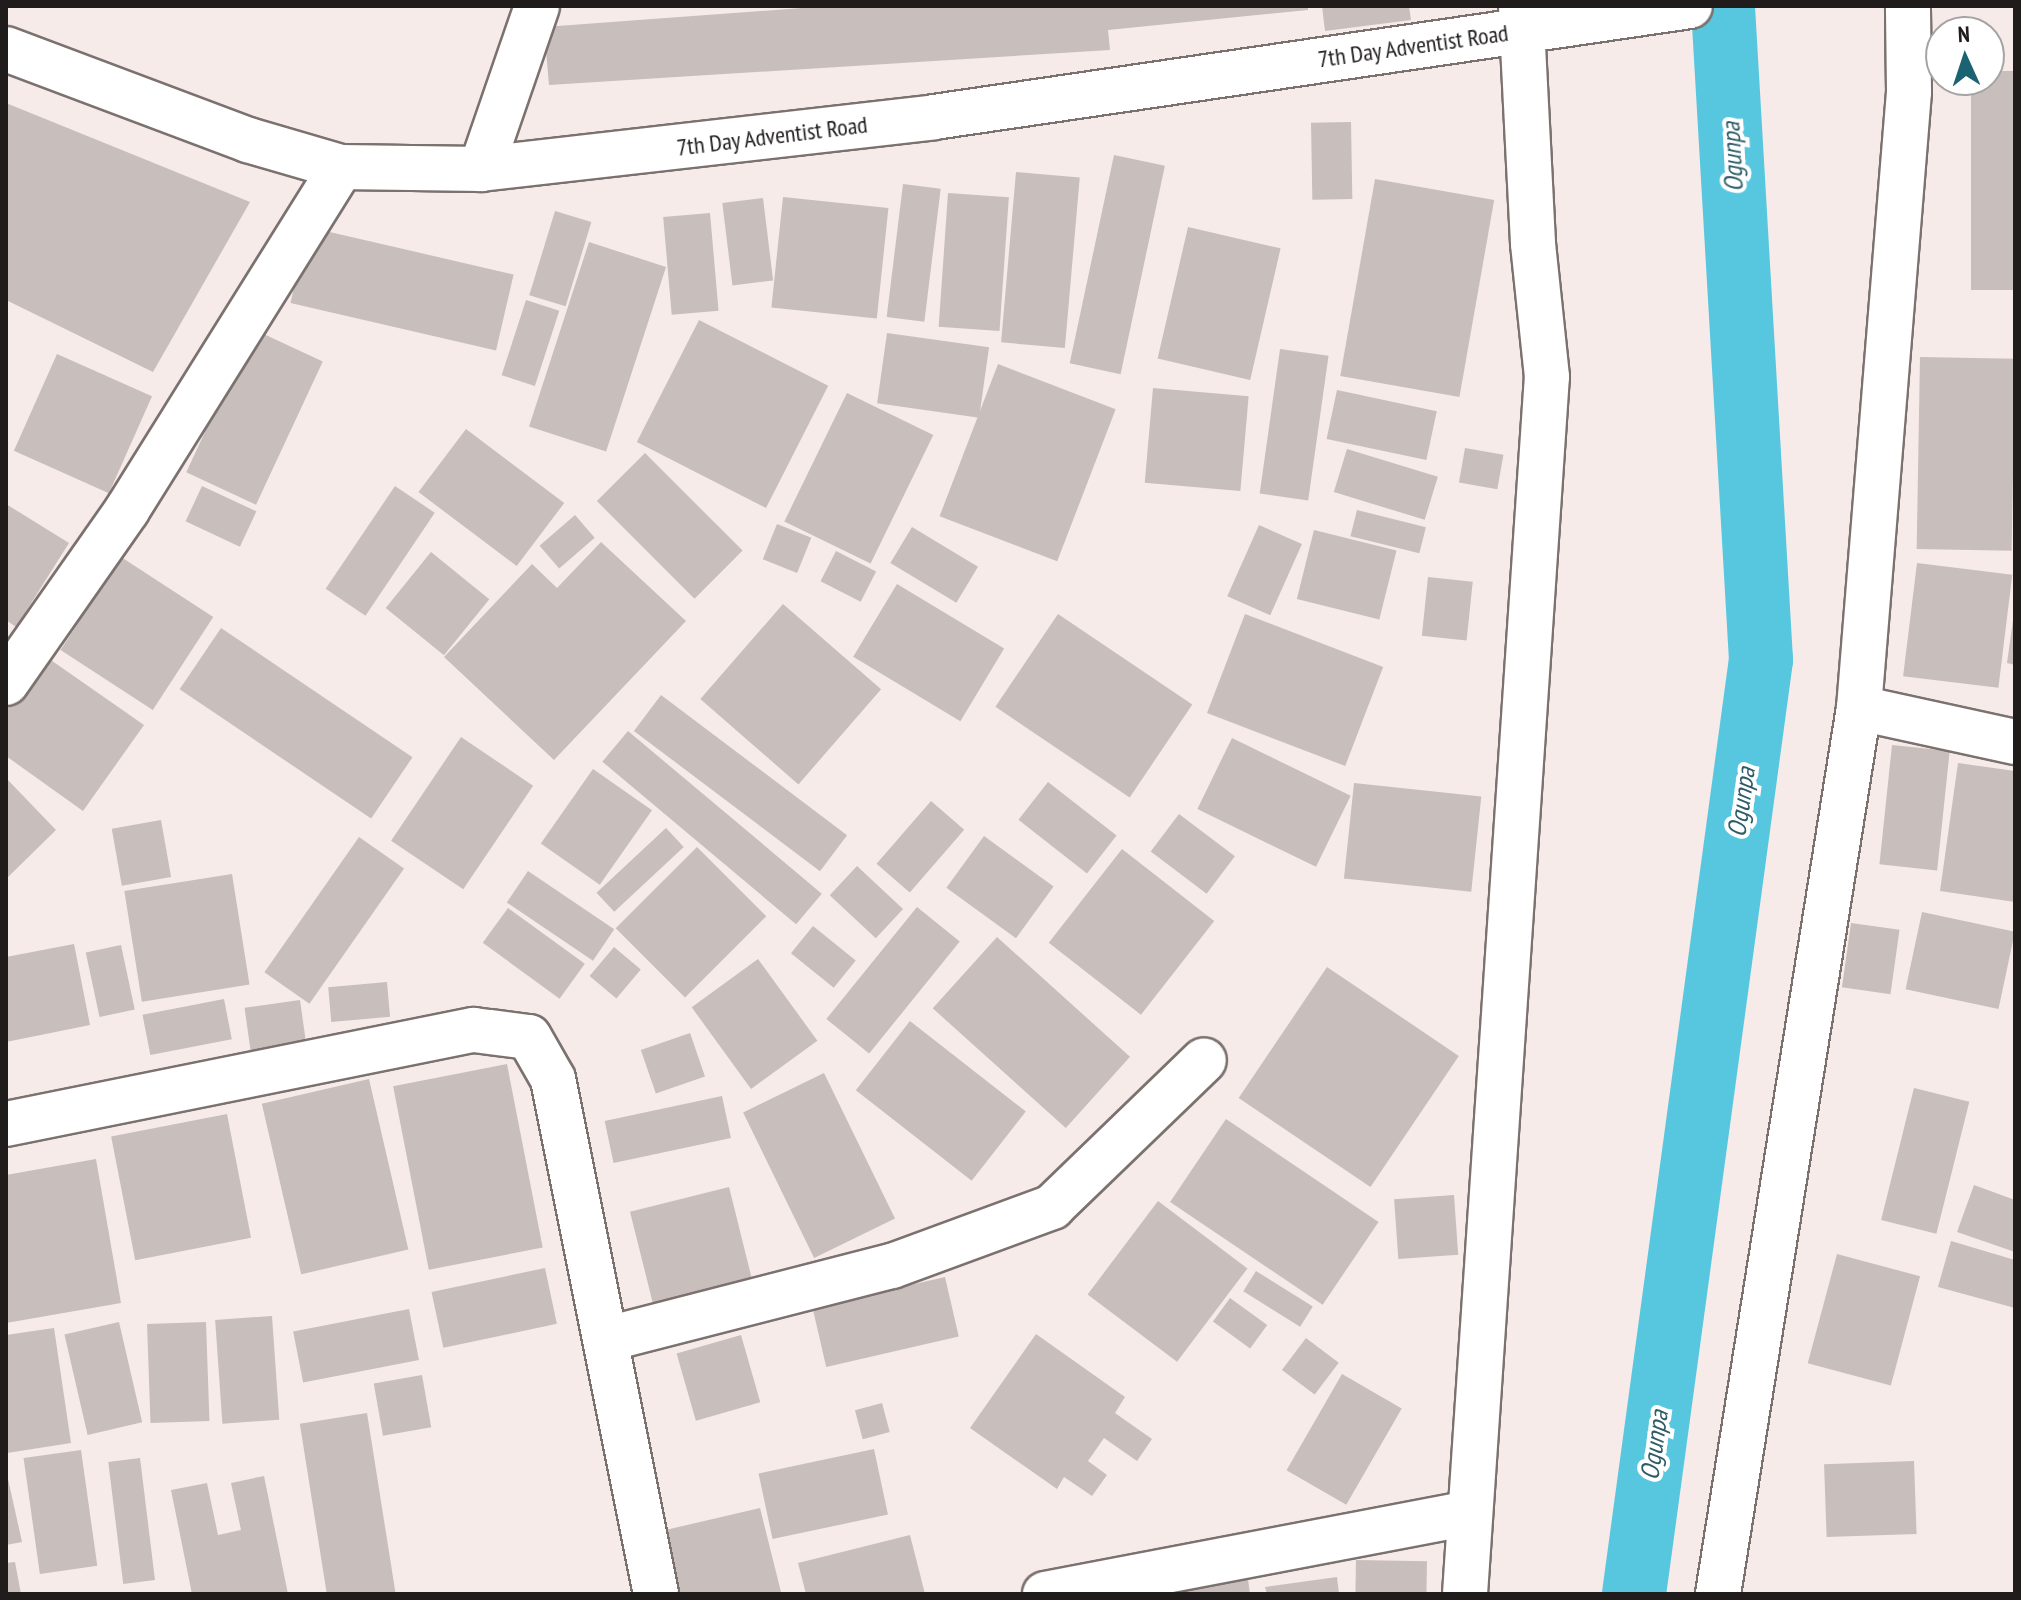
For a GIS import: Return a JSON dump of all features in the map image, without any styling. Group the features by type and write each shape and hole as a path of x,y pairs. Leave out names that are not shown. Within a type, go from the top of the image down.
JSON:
{"street":[{"path":"481,169 537,6"},
{"name":"7th Day Adventist Road","path":"6,49 248,140 341,167 481,169 934,117 1531,20 1690,6"},
{"path":"1718,1594 1859,708 1909,92 1908,6"},
{"path":"1465,1594 1547,377 1531,20"},
{"path":"6,683 127,510 341,167"},
{"path":"1859,708 2015,742"},
{"path":"6,1124 474,1030 529,1037 553,1079 656,1594"},
{"path":"607,1339 892,1266 1052,1207 1204,1060"},
{"path":"1045,1594 1469,1513"}],"building":[{"path":"829,6 1308,6 1308,10 1108,30 1110,50 549,85 544,27"},
{"path":"1322,6 1409,6 1411,20 1325,31"},
{"path":"2005,71 2015,71 2015,290 1971,290 1971,96 2005,96"},
{"path":"6,103 250,202 153,372 6,300"},
{"path":"1351,122 1352,199 1312,200 1311,123"},
{"path":"1114,155 1165,166 1121,374 1070,363"},
{"path":"1016,172 1080,178 1065,348 1001,342"},
{"path":"1375,179 1494,200 1459,397 1340,376"},
{"path":"903,184 941,189 924,322 887,317"},
{"path":"948,193 1009,197 1000,331 939,327"},
{"path":"783,197 888,208 877,318 771,307"},
{"path":"763,198 773,280 732,285 722,203"},
{"path":"555,211 591,222 566,306 529,295"},
{"path":"710,213 719,311 672,315 663,217"},
{"path":"308,227 514,274 496,350 290,303"},
{"path":"1188,227 1281,248 1250,380 1158,359"},
{"path":"589,242 666,267 606,452 529,427"},
{"path":"526,300 559,311 535,386 502,375"},
{"path":"699,320 828,386 766,508 637,442"},
{"path":"253,329 323,362 256,505 186,472"},
{"path":"887,333 989,347 979,418 877,403"},
{"path":"1280,349 1329,356 1308,500 1260,494"},
{"path":"57,354 152,396 109,493 14,451"},
{"path":"1920,357 2015,359 2012,551 1917,549"},
{"path":"998,364 1116,409 1057,561 940,516"},
{"path":"1153,388 1249,396 1240,491 1145,483"},
{"path":"1337,390 1437,411 1426,460 1327,439"},
{"path":"847,393 933,435 871,564 784,522"},
{"path":"466,429 564,503 517,566 418,492"},
{"path":"1465,448 1503,455 1497,489 1459,482"},
{"path":"1347,449 1438,477 1425,520 1334,492"},
{"path":"645,453 743,551 694,599 597,501"},
{"path":"202,486 256,511 240,547 186,521"},
{"path":"395,486 435,513 365,616 326,589"},
{"path":"6,504 69,543 16,627 6,620"},
{"path":"1357,510 1426,527 1419,553 1350,536"},
{"path":"575,515 595,538 559,568 540,546"},
{"path":"777,524 811,538 797,573 763,559"},
{"path":"1259,525 1302,544 1270,615 1227,596"},
{"path":"912,527 978,567 956,603 890,563"},
{"path":"1314,530 1396,551 1379,619 1297,599"},
{"path":"601,542 686,621 554,760 444,657 532,564 557,588"},
{"path":"836,551 876,571 861,602 821,581"},
{"path":"431,552 489,599 444,655 386,608"},
{"path":"121,557 213,617 153,710 61,650"},
{"path":"1917,563 2012,575 1998,688 1903,676"},
{"path":"1428,577 1473,582 1467,640 1422,636"},
{"path":"897,584 1004,648 960,721 853,657"},
{"path":"783,604 881,689 798,784 700,699"},
{"path":"1058,614 1192,705 1130,797 995,707"},
{"path":"1245,614 1383,667 1345,766 1207,713"},
{"path":"2015,621 2015,665 2007,663"},
{"path":"221,628 413,757 371,819 180,689"},
{"path":"45,656 144,725 83,811 6,756 6,711"},
{"path":"661,695 847,835 820,871 634,731"},
{"path":"628,731 822,894 796,924 602,762"},
{"path":"461,737 533,786 463,889 391,841"},
{"path":"1232,738 1351,796 1316,867 1197,809"},
{"path":"1892,745 1950,751 1937,870 1879,864"},
{"path":"1958,763 2015,771 2015,902 1940,891"},
{"path":"593,769 652,810 600,885 541,844"},
{"path":"6,778 56,830 6,879"},
{"path":"1048,782 1117,836 1087,873 1018,820"},
{"path":"1354,783 1481,796 1471,892 1344,878"},
{"path":"931,801 964,830 910,893 877,864"},
{"path":"1179,814 1235,856 1207,894 1151,852"},
{"path":"161,820 171,877 122,886 112,829"},
{"path":"666,828 684,847 614,912 597,893"},
{"path":"984,836 1054,887 1016,938 946,888"},
{"path":"359,837 404,869 309,1004 264,972"},
{"path":"697,847 766,916 685,998 616,928"},
{"path":"1122,849 1214,921 1141,1015 1049,943"},
{"path":"857,866 903,909 876,938 830,895"},
{"path":"528,871 614,929 593,961 507,903"},
{"path":"232,874 250,985 142,1002 124,891"},
{"path":"917,907 960,942 869,1054 826,1019"},
{"path":"508,908 585,964 560,999 483,943"},
{"path":"1922,912 2015,932 1998,1009 1906,989"},
{"path":"1851,923 1900,930 1890,994 1842,987"},
{"path":"813,926 856,961 834,988 791,953"},
{"path":"997,937 1130,1057 1066,1128 933,1008"},
{"path":"74,944 90,1025 6,1042 6,957"},
{"path":"121,945 135,1010 100,1017 86,952"},
{"path":"614,947 641,969 616,999 590,976"},
{"path":"758,959 817,1041 751,1089 692,1007"},
{"path":"1327,967 1459,1056 1370,1187 1239,1098"},
{"path":"387,982 390,1017 331,1022 328,987"},
{"path":"224,999 232,1039 150,1055 143,1015"},
{"path":"300,1000 307,1049 251,1056 245,1008"},
{"path":"910,1021 1026,1112 972,1181 856,1090"},
{"path":"690,1033 705,1076 656,1093 641,1050"},
{"path":"507,1064 543,1248 429,1270 393,1086"},
{"path":"824,1073 895,1219 814,1258 743,1112"},
{"path":"369,1079 408,1250 301,1274 262,1104"},
{"path":"1914,1088 1969,1102 1936,1234 1881,1220"},
{"path":"722,1096 731,1138 614,1163 605,1121"},
{"path":"227,1114 251,1238 135,1260 111,1137"},
{"path":"1226,1119 1379,1222 1323,1305 1170,1202"},
{"path":"96,1159 121,1303 6,1323 6,1175"},
{"path":"1974,1185 2015,1200 2015,1252 1957,1232"},
{"path":"729,1187 754,1286 655,1311 630,1212"},
{"path":"1454,1195 1458,1255 1398,1259 1394,1199"},
{"path":"1158,1201 1247,1268 1177,1362 1088,1294"},
{"path":"1951,1241 2015,1260 2015,1308 1938,1287"},
{"path":"1837,1254 1920,1276 1891,1385 1808,1363"},
{"path":"545,1268 557,1324 443,1348 432,1292"},
{"path":"1256,1271 1313,1307 1300,1327 1243,1291"},
{"path":"945,1277 959,1336 826,1367 812,1308"},
{"path":"1230,1298 1267,1325 1250,1348 1213,1321"},
{"path":"409,1309 419,1360 303,1383 293,1332"},
{"path":"272,1316 279,1420 222,1424 215,1320"},
{"path":"119,1322 142,1422 88,1435 64,1335"},
{"path":"206,1322 209,1421 150,1423 147,1324"},
{"path":"54,1328 71,1443 7,1453 6,1335"},
{"path":"1036,1334 1125,1397 1115,1413 1152,1439 1137,1461 1104,1438 1088,1461 1107,1475 1092,1496 1064,1477 1057,1489 970,1428"},
{"path":"741,1335 760,1402 696,1421 677,1353"},
{"path":"1306,1338 1339,1363 1315,1395 1282,1370"},
{"path":"1342,1374 1402,1408 1346,1505 1286,1470"},
{"path":"422,1375 431,1427 383,1436 374,1384"},
{"path":"882,1403 890,1432 863,1439 855,1410"},
{"path":"367,1413 396,1594 327,1594 300,1424"},
{"path":"874,1449 888,1515 773,1539 759,1474"},
{"path":"81,1450 97,1566 40,1574 24,1458"},
{"path":"140,1458 155,1580 123,1584 108,1462"},
{"path":"1914,1461 1917,1534 1827,1537 1824,1464"},
{"path":"6,1470 22,1542 6,1545"},
{"path":"264,1476 288,1594 192,1594 171,1490 207,1483 218,1535 241,1530 231,1483"},
{"path":"760,1508 781,1592 672,1594 657,1532"},
{"path":"910,1535 925,1594 806,1594 798,1563"},
{"path":"1356,1560 1427,1561 1426,1594 1355,1594"},
{"path":"15,1562 21,1594 6,1594 6,1563"},
{"path":"1247,1572 1250,1594 1159,1594"},
{"path":"1337,1577 1339,1594 1267,1594 1265,1587"}],"waterway":[{"name":"Ogunpa","path":"1634,1594 1761,660 1723,6"}]}
